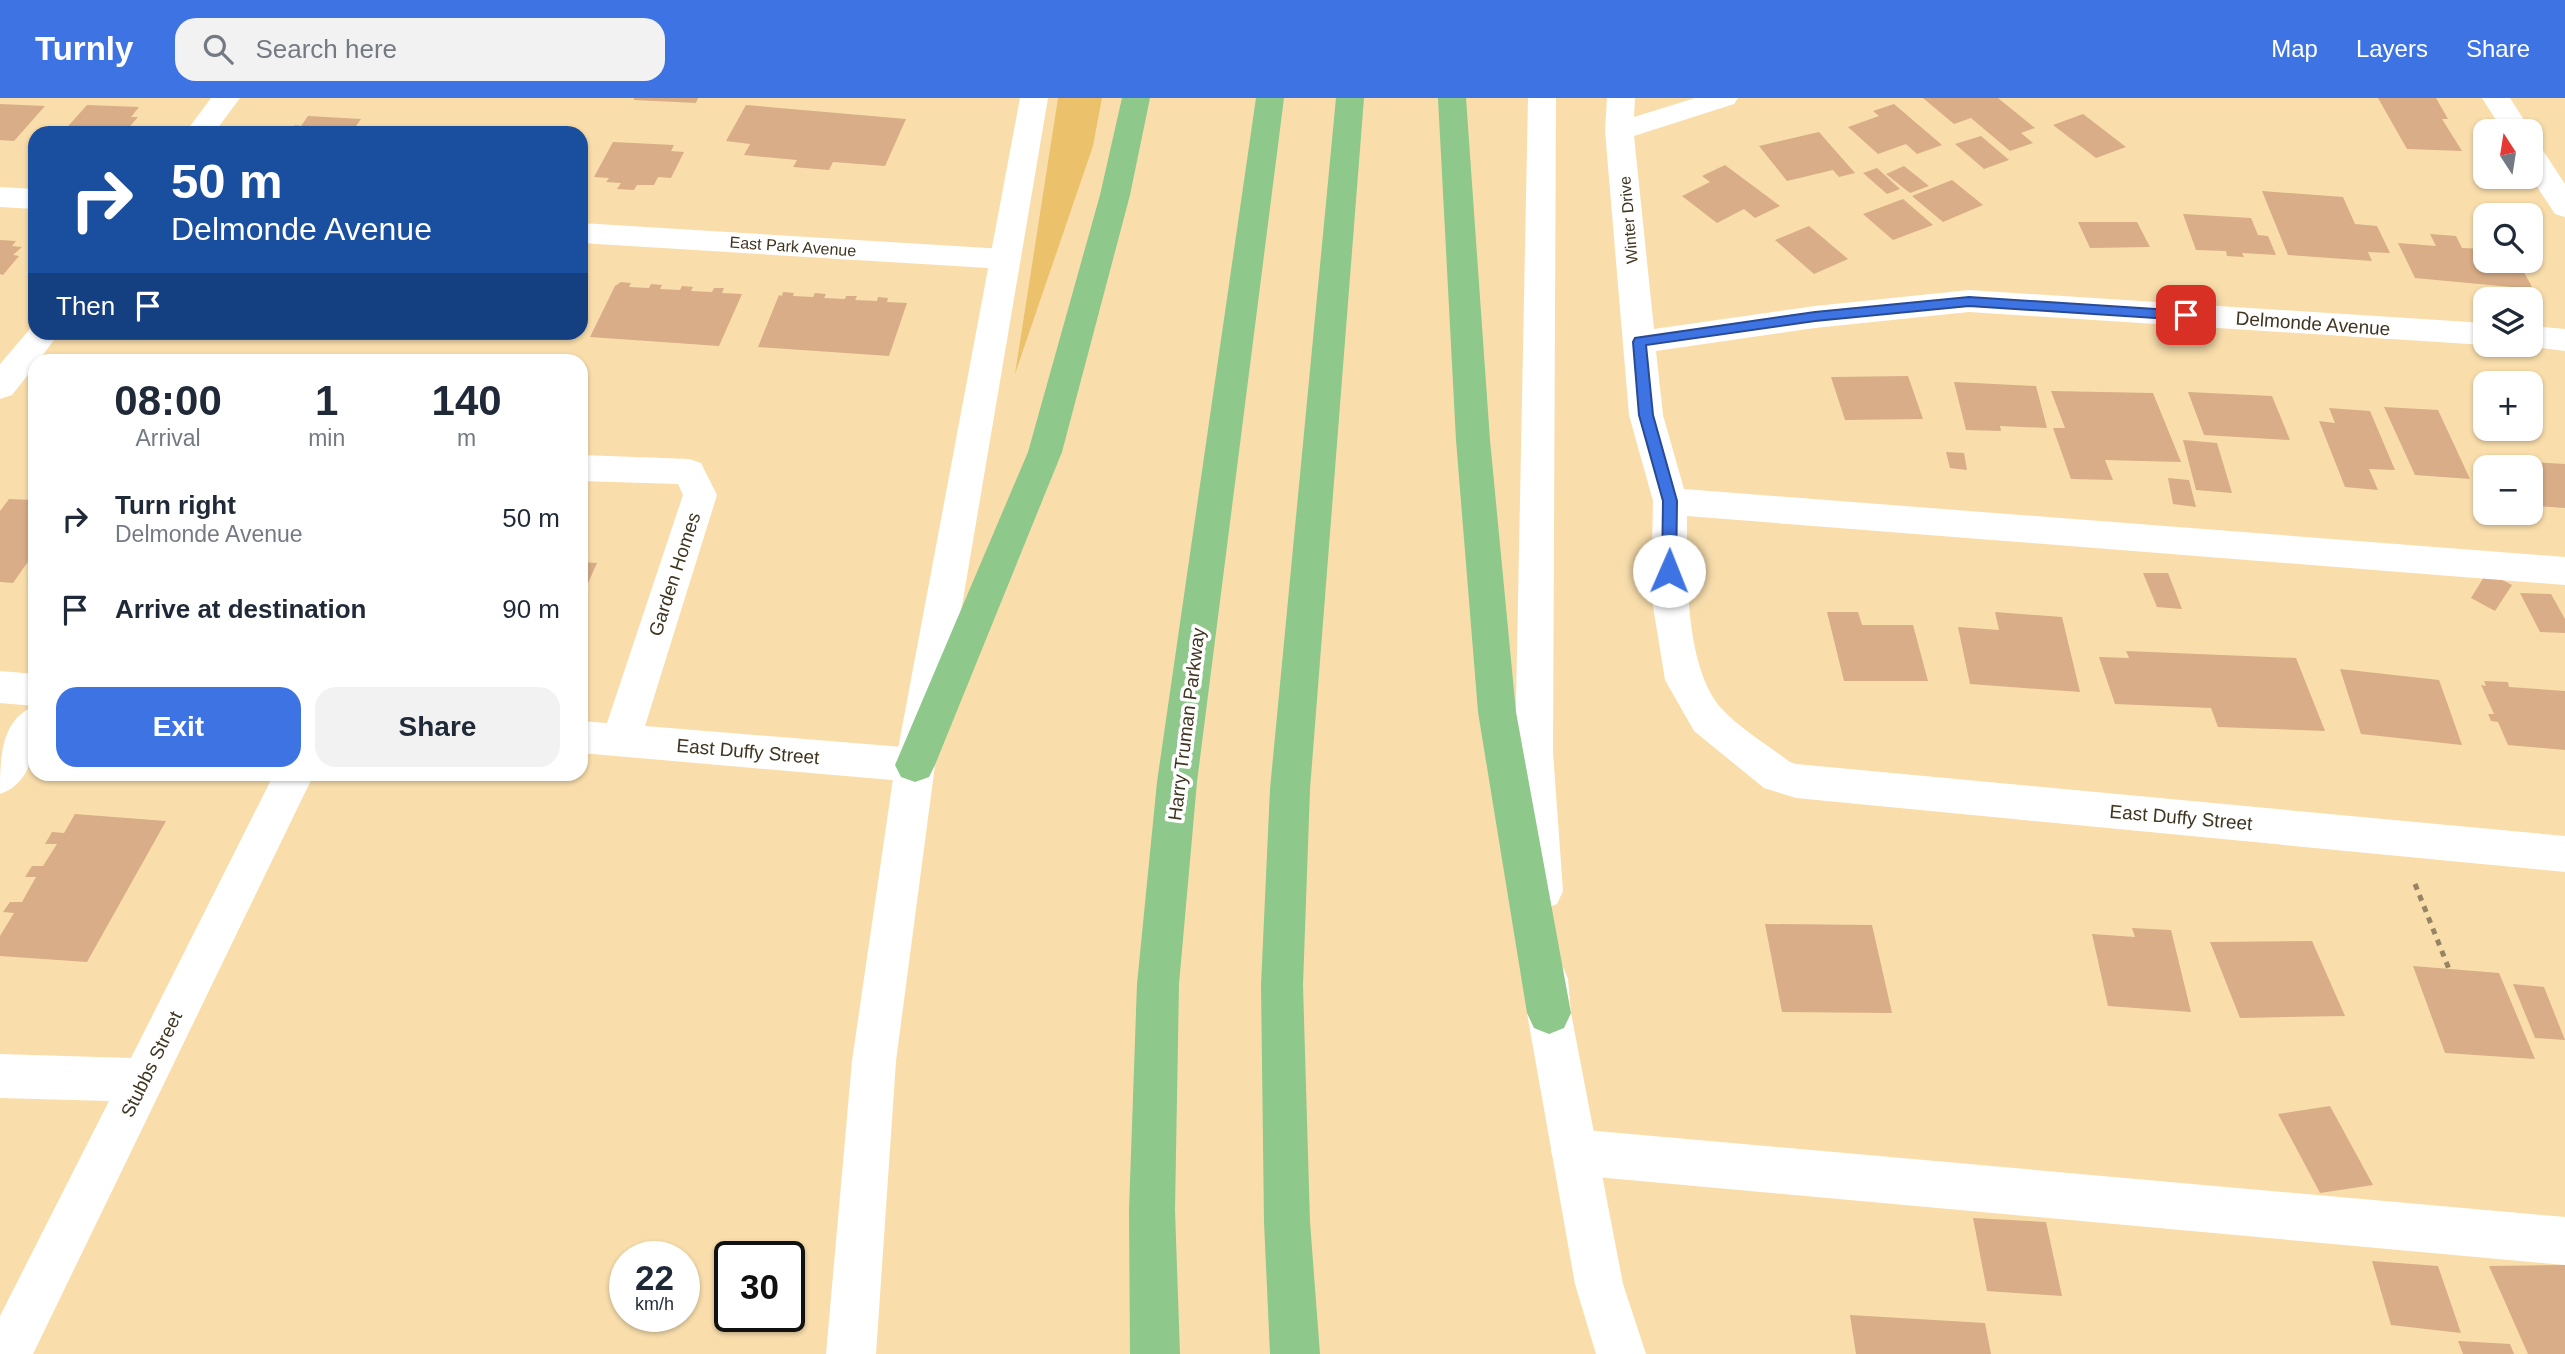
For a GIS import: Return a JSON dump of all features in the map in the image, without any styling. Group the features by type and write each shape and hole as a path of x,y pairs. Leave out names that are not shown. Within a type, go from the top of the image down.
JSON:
{"highway":[{"path":"915,765 1045,452 1115,195 1136,98"},
{"name":"Harry Truman Parkway","path":"1155,1354 1152,1210 1158,984 1177,782 1270,98"},
{"path":"1295,1354 1287,1222 1282,985 1290,789 1350,98"},
{"path":"1452,98 1473,440 1497,712 1549,1013"}],"street":[{"path":"204,126 226,98"},
{"path":"851,1354 874,1062 915,765 1034,98"},
{"path":"1542,98 1534,752 1549,1013 1599,1284 1621,1354"},
{"name":"Winter Drive","path":"1621,98 1619,131 1646,415 1670,501 1669,594 1684,680 1708,720 1779,776 1796,781"},
{"path":"1619,131 1724,98"},
{"path":"2496,98 2509,119"},
{"path":"2543,172 2565,207"},
{"path":"0,197 28,199"},
{"name":"East Park Avenue","path":"588,233 1004,259"},
{"name":"Delmonde Avenue","path":"1639,342 1815,317 1969,301 2473,333"},
{"path":"2543,338 2565,340"},
{"path":"0,387 38,340"},
{"name":"Garden Homes","path":"588,468 689,472 700,495 621,740"},
{"path":"1670,501 2565,571"},
{"path":"0,687 28,689"},
{"path":"0,777 28,734"},
{"name":"East Duffy Street","path":"588,738 915,765"},
{"name":"Stubbs Street","path":"7,1354 291,781"},
{"name":"East Duffy Street","path":"1796,781 2565,854"},
{"path":"0,1076 143,1080"},
{"path":"1574,1152 2565,1241"}],"path":[{"path":"2396,838 2449,969"}],"shaded area":[{"path":"1058,98 1102,98 1093,146 1015,374"}],"building":[{"path":"634,98 698,98 696,103"},
{"path":"1923,98 1998,98 2035,128 2021,133 2033,143 2010,151 1971,118 1954,124"},
{"path":"2378,98 2436,98 2448,119 2442,119 2462,151 2407,149"},
{"path":"0,104 45,106 14,141 0,140"},
{"path":"1894,104 1942,145 1917,154 1906,144 1878,154 1848,127 1879,116 1873,111"},
{"path":"87,105 139,107 131,117 138,117 130,126 68,126"},
{"path":"746,105 906,119 885,166 833,162 829,170 793,167 797,160 744,155 750,144 726,141"},
{"path":"2083,114 2126,147 2096,158 2053,125"},
{"path":"308,116 361,119 356,126 301,126"},
{"path":"1819,132 1855,173 1839,177 1833,170 1787,181 1759,146"},
{"path":"1981,136 2009,160 1984,169 1955,144"},
{"path":"613,142 674,145 671,151 684,152 671,178 658,177 654,185 637,185 634,190 617,189 621,183 606,182 609,178 594,177"},
{"path":"1725,165 1780,206 1755,218 1744,209 1717,223 1682,196 1710,182 1702,176"},
{"path":"1904,166 1929,186 1910,193 1886,174"},
{"path":"1877,168 1900,189 1887,194 1863,173"},
{"path":"1952,180 1983,205 1943,222 1912,196"},
{"path":"2262,191 2343,197 2355,224 2377,226 2390,253 2368,252 2372,261 2288,255"},
{"path":"1903,199 1933,225 1893,240 1863,214"},
{"path":"2183,214 2251,218 2258,235 2268,236 2276,255 2242,253 2244,257 2227,256 2226,251 2196,250"},
{"path":"2078,222 2137,222 2150,247 2090,248"},
{"path":"1809,226 1848,259 1814,274 1775,240"},
{"path":"2430,234 2456,236 2462,248 2473,248 2473,273 2524,273 2532,287 2415,278 2398,243 2436,246"},
{"path":"0,240 16,241 12,246 22,247 13,255 19,256 3,275 0,274"},
{"path":"621,282 631,283 629,287 649,288 651,284 662,285 660,289 680,290 682,286 693,287 691,291 712,292 714,288 724,288 722,293 742,294 719,346 590,337 615,286"},
{"path":"783,292 794,293 793,296 813,297 815,293 826,294 824,298 845,299 846,296 857,296 855,300 877,301 878,297 888,298 887,302 907,303 889,356 758,347 779,295 782,296"},
{"path":"1908,376 1923,419 1845,420 1831,377"},
{"path":"1954,382 2036,386 2047,428 2000,426 2001,431 1966,430"},
{"path":"2051,391 2153,393 2181,462 2105,460 2113,480 2071,479 2053,428 2065,428"},
{"path":"2188,392 2272,396 2290,440 2204,435"},
{"path":"2384,407 2438,410 2470,479 2415,475"},
{"path":"2329,408 2370,411 2395,470 2369,469 2378,490 2345,487 2319,421 2335,423"},
{"path":"2183,440 2217,443 2232,493 2196,490"},
{"path":"1946,452 1964,453 1967,470 1950,468"},
{"path":"2543,463 2565,464 2565,508 2543,506"},
{"path":"2168,478 2189,480 2196,507 2173,504"},
{"path":"9,499 28,500 28,562 13,583 0,582 0,511"},
{"path":"588,562 597,563 588,583"},
{"path":"2487,572 2512,585 2495,611 2471,598"},
{"path":"2143,573 2168,573 2182,609 2157,607"},
{"path":"2520,593 2551,594 2565,619 2565,633 2540,632"},
{"path":"1827,612 1858,612 1862,625 1913,625 1928,681 1844,681"},
{"path":"1995,612 2062,617 2080,692 1970,684 1958,627 1999,630"},
{"path":"2126,651 2296,658 2325,731 2218,727 2211,708 2115,704 2099,657 2129,658"},
{"path":"2340,669 2439,680 2462,745 2361,734"},
{"path":"2484,681 2508,682 2509,687 2565,691 2565,750 2508,745 2498,722 2491,721 2488,714 2494,714 2481,685 2486,686"},
{"path":"75,814 166,821 87,962 0,956 0,936 14,913 3,912 10,902 22,902 36,877 25,877 32,866 43,866 57,844 45,844 52,832 64,833"},
{"path":"1765,924 1872,925 1892,1013 1782,1012"},
{"path":"2132,928 2171,930 2191,1012 2108,1006 2092,934 2135,937"},
{"path":"2312,941 2345,1016 2240,1018 2210,942"},
{"path":"2413,966 2499,973 2535,1059 2445,1053"},
{"path":"2513,984 2544,987 2565,1040 2535,1038"},
{"path":"2330,1106 2373,1185 2320,1193 2278,1114"},
{"path":"1973,1218 2046,1222 2062,1296 1987,1291"},
{"path":"2372,1261 2438,1266 2461,1333 2391,1325"},
{"path":"2565,1265 2565,1354 2528,1354 2489,1266"},
{"path":"1850,1315 1985,1323 1991,1354 1856,1354"},
{"path":"2458,1341 2510,1344 2514,1354 2463,1354"}],"route":[{"path":"1669,571 1670,501 1646,415 1639,342 1815,317 1969,301 2186,315"}]}
